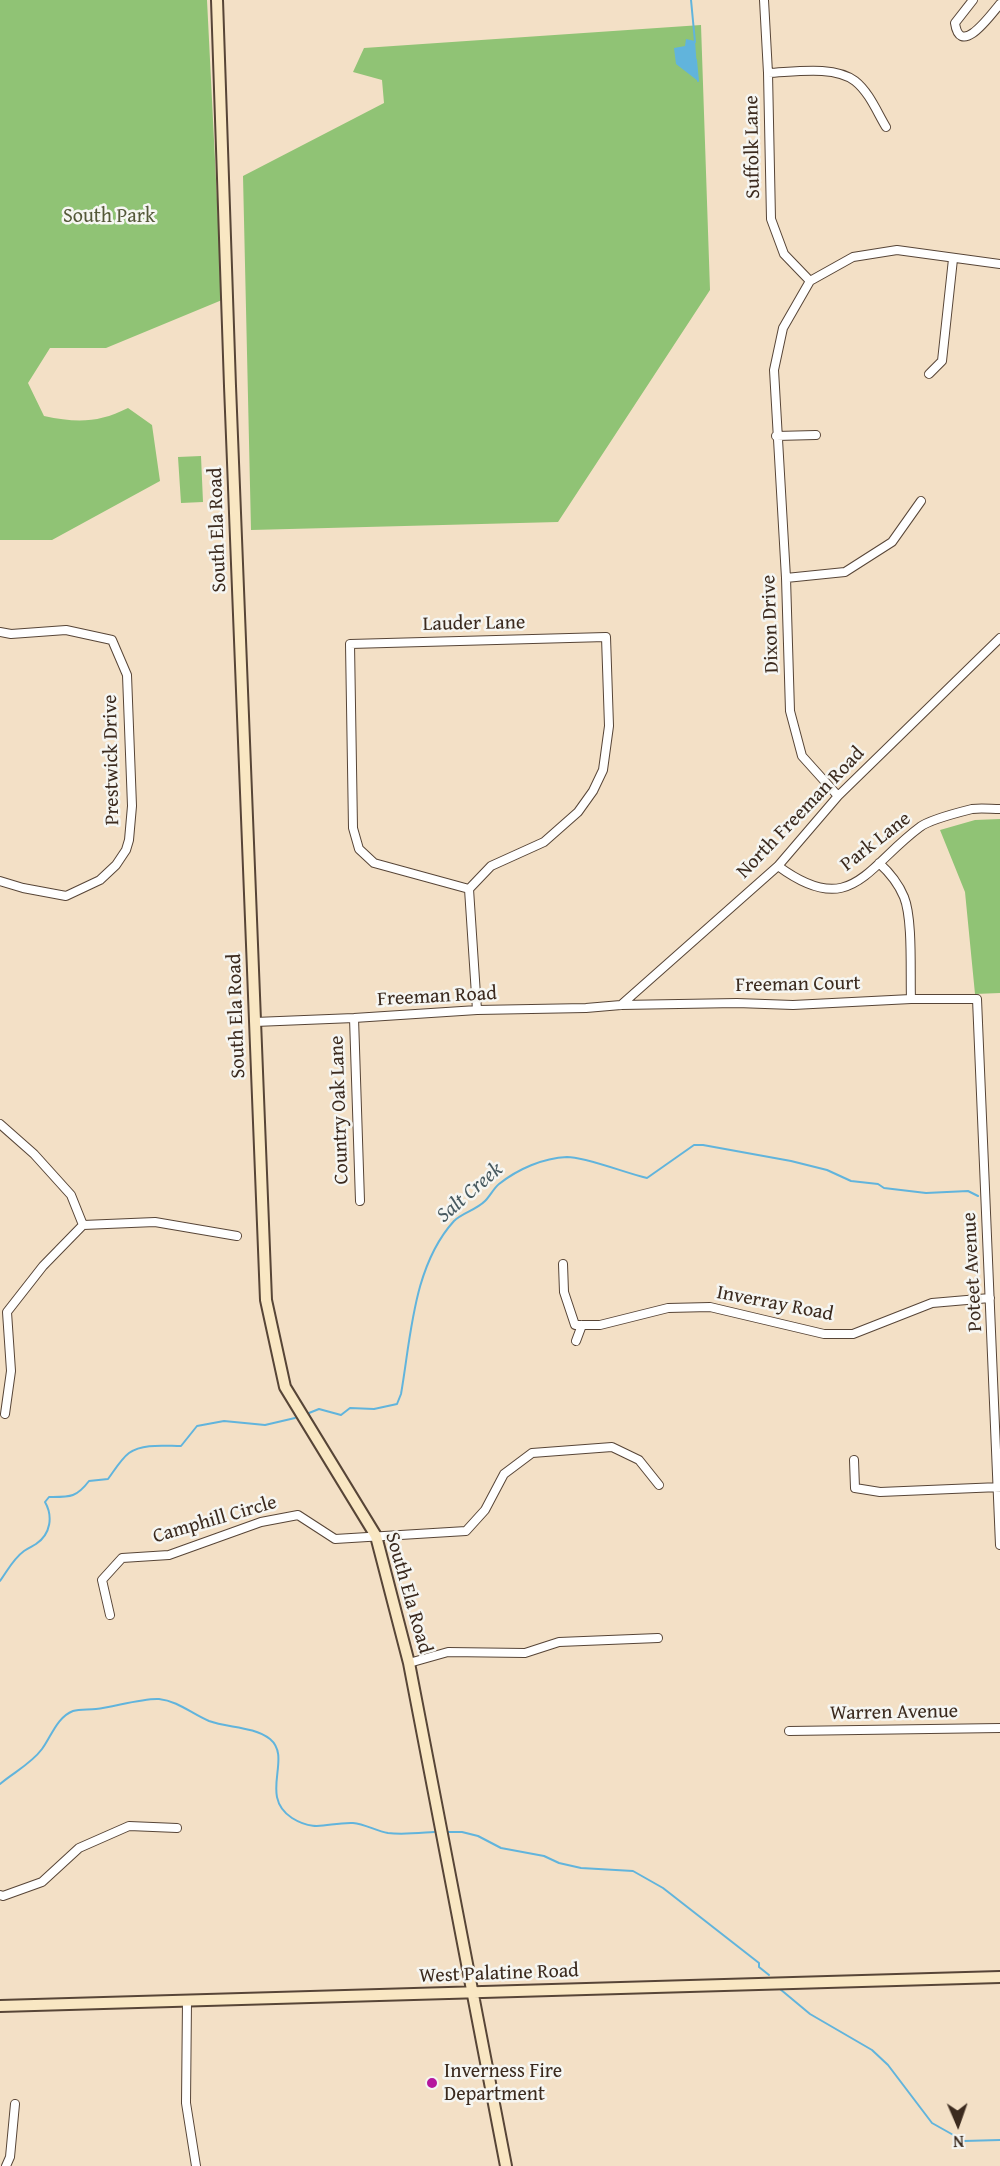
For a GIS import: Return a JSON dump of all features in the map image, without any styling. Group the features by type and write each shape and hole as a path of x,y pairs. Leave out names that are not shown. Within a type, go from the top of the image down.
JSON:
{"main road":[{"name":"South Ela Road","path":"217,0 266,1300 285,1387 376,1536 409,1662 506,2166"},
{"name":"West Palatine Road","path":"0,2006 1000,1977"}],"street":[{"name":"Suffolk Lane","path":"764,0 771,219 784,254 810,280"},
{"path":"973,0 955,23 956,30 968,37 976,33 1000,1"},
{"path":"768,73 836,72 855,81 869,96 886,127"},
{"path":"810,280 853,257 897,250 1000,264"},
{"path":"928,374 942,361 953,259"},
{"name":"Dixon Drive","path":"810,280 783,328 774,370 786,579 790,711 802,756 838,796"},
{"path":"776,436 816,435"},
{"path":"786,579 845,572 892,542 921,501"},
{"name":"Prestwick Drive","path":"0,632 10,634 66,630 112,640 127,675 132,806 126,850 116,865 100,880 66,896 0,881"},
{"name":"Lauder Lane","path":"606,638 609,726 603,770 593,791 578,812 544,842 491,866 469,889 374,863 359,849 353,828 350,644 606,638"},
{"name":"North Freeman Road","path":"621,1005 778,866 838,796 1000,638"},
{"name":"Park Lane","path":"778,866 798,881 827,889 847,886 860,880 922,825 973,809 1000,809"},
{"path":"879,863 903,895 908,910 911,999"},
{"path":"469,889 477,1010"},
{"name":"Freeman Court","path":"621,1005 736,1003 793,1005 911,999 977,999"},
{"name":"Poteet Avenue","path":"977,999 1000,1545"},
{"name":"Freeman Road","path":"255,1022 621,1005"},
{"name":"Country Oak Lane","path":"354,1018 360,1201"},
{"path":"0,1124 34,1154 71,1195 83,1225"},
{"path":"5,1414 11,1371 7,1312 43,1266 83,1225 155,1222 237,1236"},
{"path":"563,1264 564,1292 575,1325 582,1325 576,1341"},
{"name":"Inverray Road","path":"582,1325 600,1325 668,1308 710,1306 824,1334 853,1334 932,1303 990,1298"},
{"path":"376,1536 466,1532 485,1510 504,1474 532,1453 612,1447 639,1460 659,1485"},
{"path":"854,1460 855,1488 880,1492 999,1487"},
{"name":"Camphill Circle","path":"110,1615 102,1580 122,1558 169,1555 261,1522 298,1515 335,1539 376,1536"},
{"path":"409,1662 448,1652 525,1653 559,1642 658,1638"},
{"name":"Warren Avenue","path":"789,1731 1000,1728"},
{"path":"0,1895 3,1896 42,1882 79,1848 129,1826 177,1828"},
{"path":"186,2001 186,2103 196,2166"},
{"path":"6,2166 10,2157 15,2104"}],"green space":[{"name":"South Park","path":"0,0 207,0 222,300 106,348 50,348 28,383 44,416 67,420 87,420 107,417 128,408 152,425 160,481 52,540 0,540"},
{"path":"701,25 710,290 558,522 251,530 243,176 384,103 382,80 353,72 364,48"},
{"path":"201,456 203,502 181,503 178,457"},
{"path":"1000,819 1000,993 975,994 965,892 940,830 975,820"}],"water":[{"path":"686,39 695,41 698,81 676,64 674,48 685,46"}],"waterway":[{"path":"691,0 695,42"},
{"path":"696,60 698,81"},
{"name":"Salt Creek","path":"309,1413 319,1409 341,1415 350,1408 374,1409 397,1404 401,1394 416,1303 422,1280 440,1239 454,1221 481,1204 499,1184 523,1169 540,1162 558,1158 575,1158 647,1178 694,1145 703,1145 791,1161 827,1170 851,1181 878,1184 884,1188 926,1193 968,1191 978,1196"},
{"name":"Salt Creek","path":"0,1581 17,1558 41,1540 48,1530 50,1519 45,1502 49,1497 76,1494 89,1481 108,1479 123,1458 135,1450 154,1446 181,1446 197,1426 224,1421 265,1425 295,1418"},
{"path":"0,1784 38,1754 67,1714 76,1710 159,1699 179,1705 209,1721 248,1729 270,1739 276,1747 278,1756 277,1799 282,1809 300,1822 315,1826 353,1823 393,1834 434,1832"},
{"path":"448,1832 462,1832 478,1836 501,1848 544,1856 559,1863 581,1868 633,1871 663,1888 759,1963 759,1967 769,1975"},
{"path":"780,1989 810,2014 872,2050 888,2065 932,2123 964,2141 1000,2140"}],"place":[{"name":"Inverness Fire Department","path":"432,2083"}]}
